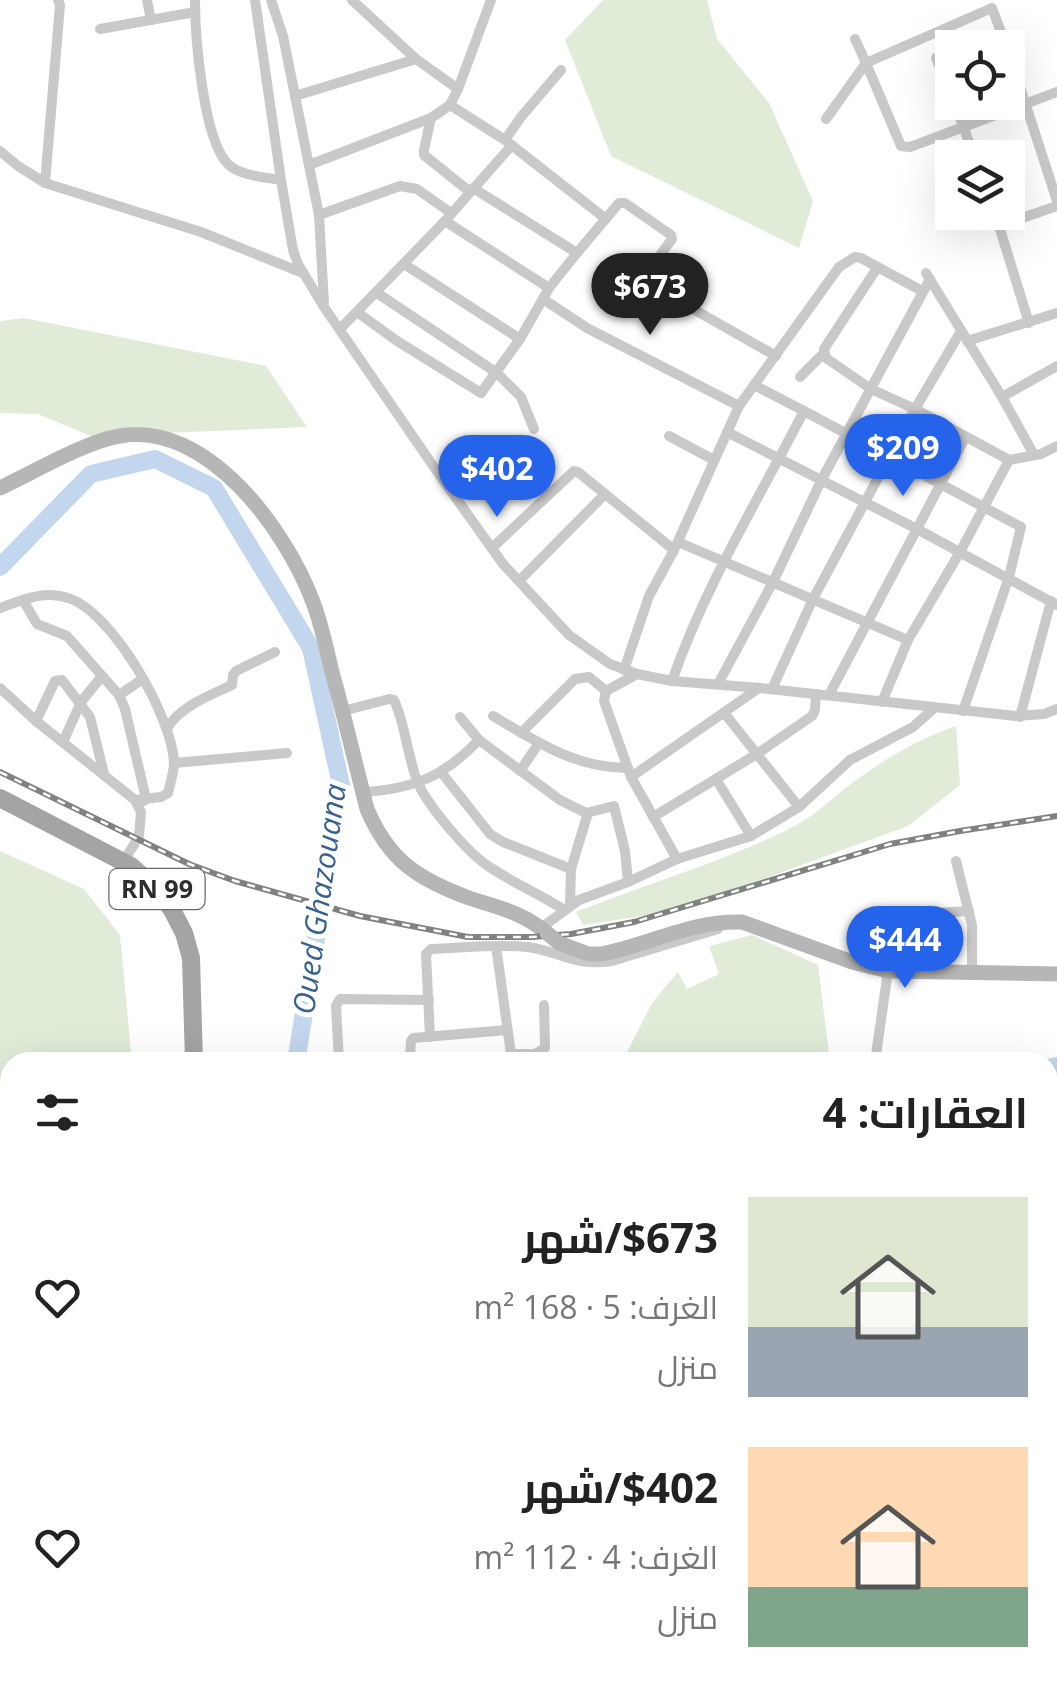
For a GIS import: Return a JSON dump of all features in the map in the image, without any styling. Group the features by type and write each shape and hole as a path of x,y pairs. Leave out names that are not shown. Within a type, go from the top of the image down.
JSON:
{"main road":[{"path":"0,488 80,450 117,436 139,434 183,443 225,471 274,528 305,583 376,831 405,866 423,879 506,908 588,954 601,954 722,921 759,927 852,962 888,971 1057,974"},
{"name":"RN 99","path":"0,798 122,862 157,889 184,933 191,958 194,1052"}],"street":[{"path":"45,183 58,0"},
{"path":"147,0 151,20"},
{"path":"255,0 280,180 293,250 304,274 492,548 568,635 610,664 672,681 1020,717 1057,709"},
{"path":"272,0 283,36 319,215 324,306"},
{"path":"352,0 458,90"},
{"path":"309,165 431,118 450,105 492,0"},
{"path":"826,119 866,63 991,4 1000,30"},
{"path":"100,29 151,20 195,6 204,93 214,142 220,154 240,172 280,180"},
{"path":"854,39 901,146 910,148 1057,92"},
{"path":"295,96 416,58"},
{"path":"340,329 448,217 508,143 521,117 561,70"},
{"path":"1025,101 1057,203 1025,216"},
{"path":"450,105 508,143 606,219"},
{"path":"431,118 424,156 471,190 576,253"},
{"path":"961,120 968,140"},
{"path":"0,150 45,183 200,232 304,274"},
{"path":"319,215 400,186 418,188 448,217 587,328 739,406"},
{"path":"356,312 483,392 546,294 622,202 668,232 672,239 646,274 649,284 776,356"},
{"path":"1000,230 1029,323"},
{"path":"624,670 648,596 676,546 739,406 840,267 855,257 922,291"},
{"path":"404,264 520,339"},
{"path":"800,377 823,354 877,268"},
{"path":"718,684 928,276 1034,455"},
{"path":"377,292 497,374 520,397 534,429"},
{"path":"493,716 539,743 591,765 629,773 766,688 915,409 964,336 1057,313"},
{"path":"823,354 871,389 1008,460 1057,446"},
{"path":"1002,397 1057,366"},
{"path":"754,385 1022,529 963,711"},
{"path":"672,681 689,635 725,561 804,411"},
{"path":"727,432 1054,603 1020,717"},
{"path":"669,436 714,460"},
{"path":"654,817 812,716 965,438"},
{"path":"882,702 908,640 1008,460"},
{"path":"492,548 571,472 578,472 676,546 725,561 908,640"},
{"path":"519,581 605,494"},
{"path":"0,608 42,594 74,600 106,624 143,679 167,729 174,763 168,793 162,798 140,801 36,722 0,688"},
{"path":"24,600 37,624 67,636 119,695 126,709 141,826 122,862"},
{"path":"167,729 172,720 232,685 236,671 275,652"},
{"path":"637,674 606,691 604,701 629,773 677,860"},
{"path":"63,742 80,702 102,676"},
{"path":"521,732 575,679 589,677 606,691"},
{"path":"36,722 58,679 62,680 90,716 104,774"},
{"path":"119,695 143,679"},
{"path":"343,712 394,700 418,784 444,821 490,868 561,909"},
{"path":"561,909 677,860 750,836 799,807 850,760 913,728 934,708"},
{"path":"726,714 799,807"},
{"path":"460,717 479,740 560,800 586,812 614,806 628,882"},
{"path":"363,792 418,784 456,763 479,740"},
{"path":"520,770 539,743"},
{"path":"174,763 287,753"},
{"path":"440,772 496,839 571,868"},
{"path":"716,779 750,836"},
{"path":"549,935 561,909 586,812"},
{"path":"956,861 970,910 972,973"},
{"path":"862,918 970,910"},
{"path":"876,1052 893,914"},
{"path":"430,1036 427,952 432,950 528,948 596,964 721,928 759,927"},
{"path":"496,946 510,1052"},
{"path":"338,1052 336,1006 340,999 429,1000"},
{"path":"540,1052 546,1042 544,1005"},
{"path":"411,1052 412,1039 507,1030"}],"green space":[{"path":"603,0 707,0 717,39 769,103 813,201 799,248 611,156 565,40"},
{"path":"24,318 266,366 307,427 91,436 38,414 0,413 0,321"},
{"path":"956,726 960,785 908,826 676,911 583,925 576,912 767,840 809,817 891,757"},
{"path":"0,851 84,889 120,935 131,1052 0,1052"},
{"path":"752,935 818,965 829,1052 627,1052 652,1003 678,972 687,989 719,974 709,946"}],"waterway":[{"name":"Oued Ghazouana","path":"0,567 91,474 155,459 214,488 311,648 341,785 298,1052"}],"railway":[{"path":"0,772 189,864 235,881 360,916 468,937 571,934 634,922 890,844 1057,816"}]}
